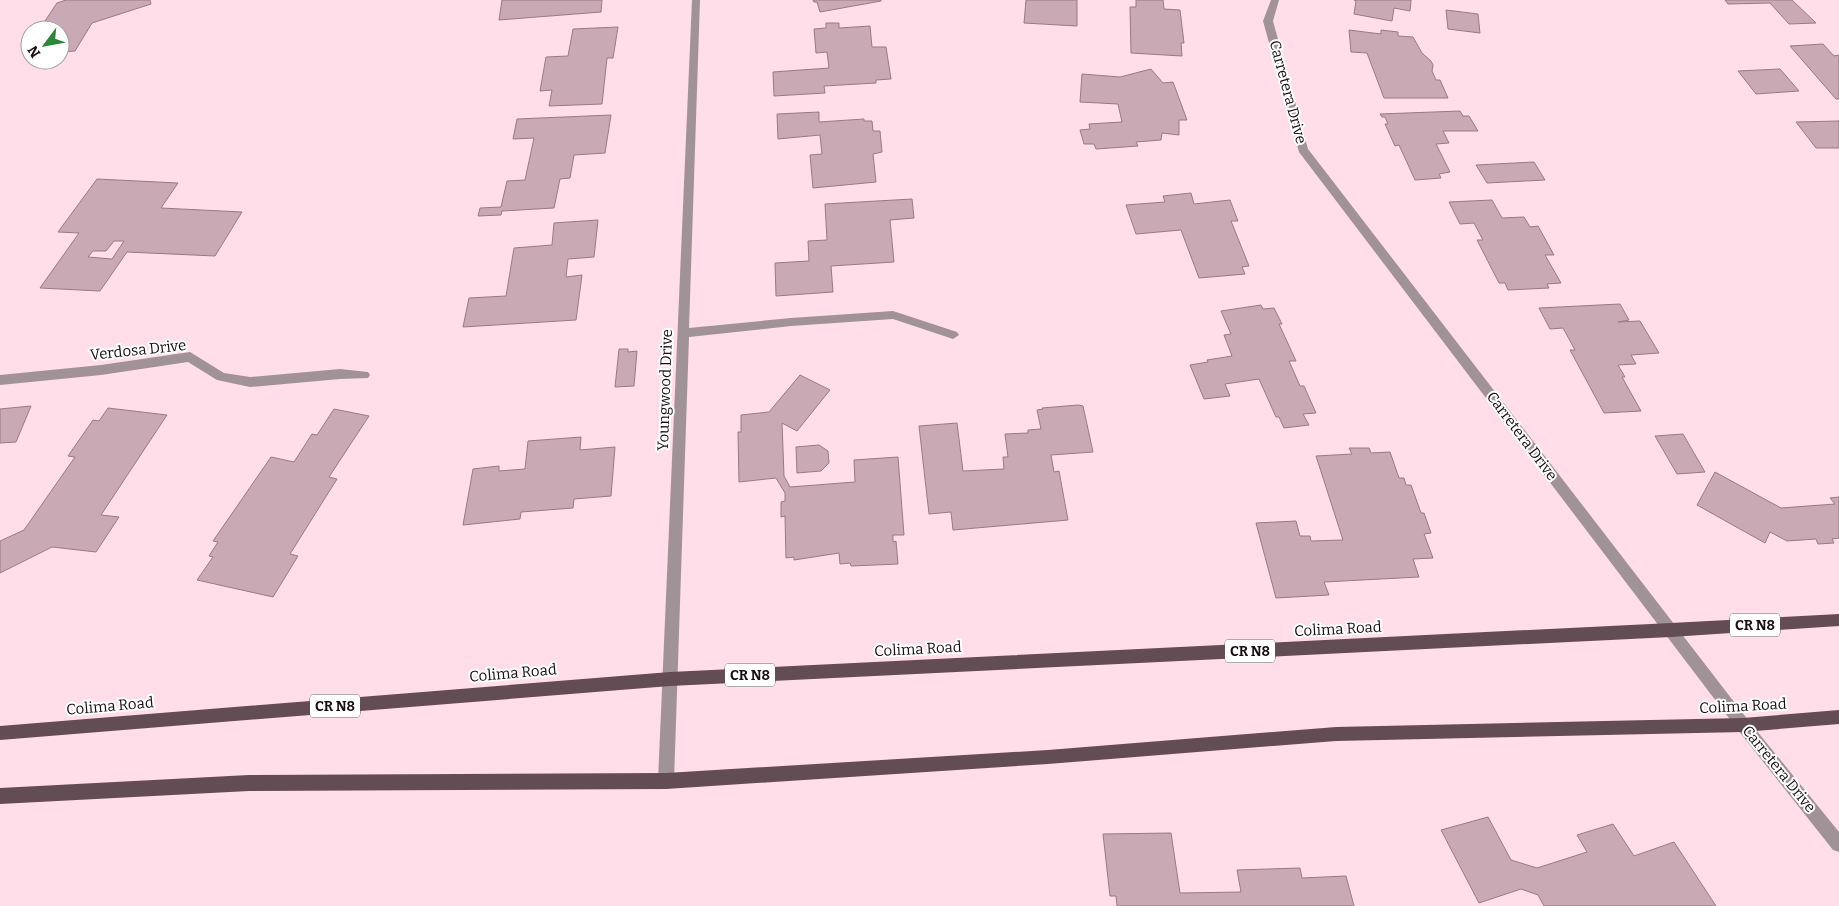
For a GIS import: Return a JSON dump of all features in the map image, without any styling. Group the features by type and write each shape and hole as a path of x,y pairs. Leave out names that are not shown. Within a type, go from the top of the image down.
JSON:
{"main road":[{"name":"Colima Road","path":"0,733 670,678 1671,630 1839,620"},
{"name":"Colima Road","path":"0,796 249,783 666,781 1048,757 1336,734 1743,725 1839,717"}],"street":[{"name":"Youngwood Drive","path":"666,781 696,0"},
{"name":"Carretera Drive","path":"1275,0 1268,21 1303,150 1743,725 1839,844"},
{"path":"683,333 791,322 893,315 953,335"},
{"name":"Verdosa Drive","path":"0,380 100,370 190,357 221,376 250,382 340,374 364,375"}],"building":[{"path":"66,0 150,0 151,4 92,23 75,51 70,51 70,20 46,20 57,3"},
{"path":"502,0 602,0 601,12 499,20"},
{"path":"813,0 881,1 820,12 817,2"},
{"path":"1026,0 1077,0 1077,26 1024,23"},
{"path":"1136,0 1163,0 1164,9 1180,10 1184,43 1181,43 1182,56 1131,53 1130,7 1136,7"},
{"path":"1354,0 1411,0 1410,11 1394,8 1392,21 1354,14 1356,1"},
{"path":"1725,0 1792,0 1816,23 1789,24 1770,3 1728,4"},
{"path":"1446,10 1478,14 1480,33 1448,29"},
{"path":"826,23 839,23 839,28 870,26 872,47 886,47 891,79 876,80 876,83 824,86 825,93 774,96 773,72 829,68 827,52 816,53 814,29 826,28"},
{"path":"618,27 613,58 607,58 602,104 549,106 552,90 540,91 546,57 568,56 573,29"},
{"path":"1349,30 1381,34 1381,30 1398,32 1398,36 1413,37 1422,53 1431,61 1433,65 1432,71 1436,80 1440,80 1448,98 1384,98 1367,53 1351,52"},
{"path":"1823,44 1834,56 1839,55 1839,99 1836,99 1790,46"},
{"path":"1151,69 1163,83 1173,82 1187,120 1179,120 1179,135 1162,133 1161,140 1136,142 1138,146 1096,149 1094,144 1084,144 1080,130 1090,129 1089,124 1122,122 1118,104 1080,102 1082,74 1120,77"},
{"path":"1780,69 1799,91 1756,94 1738,71"},
{"path":"1460,111 1463,116 1469,116 1478,131 1443,131 1449,143 1436,144 1450,172 1439,174 1441,178 1415,180 1399,145 1395,146 1385,124 1388,124 1385,117 1382,117 1380,114"},
{"path":"819,112 819,122 864,119 864,121 872,121 873,131 880,131 882,152 873,154 876,182 813,188 810,155 822,154 820,135 778,139 777,114"},
{"path":"611,115 605,153 574,155 570,178 560,179 554,208 502,211 501,215 478,216 480,208 501,207 507,181 525,180 534,138 513,139 517,119"},
{"path":"1839,121 1839,148 1816,148 1796,122"},
{"path":"1534,162 1545,180 1487,183 1476,165"},
{"path":"97,179 178,183 161,208 242,212 215,256 127,252 100,291 40,288 79,233 58,232","holes":["114,241 124,241 112,259 88,257 93,251 106,251"]},
{"path":"1191,193 1194,204 1230,200 1238,221 1231,221 1249,266 1242,267 1245,274 1199,278 1181,230 1136,234 1126,205 1165,202 1163,196"},
{"path":"912,199 914,218 890,220 894,262 831,266 833,292 776,296 775,263 809,261 808,241 827,240 825,204"},
{"path":"1492,200 1502,218 1524,217 1530,227 1538,226 1554,255 1545,255 1561,283 1547,284 1549,288 1508,290 1505,283 1499,283 1477,240 1483,240 1474,223 1460,224 1449,202"},
{"path":"598,220 594,257 568,259 566,277 582,275 576,320 463,327 469,298 506,296 514,248 552,245 554,223"},
{"path":"1620,304 1629,320 1618,322 1640,321 1659,353 1631,355 1636,364 1618,365 1625,377 1622,377 1641,411 1604,413 1570,350 1575,350 1563,328 1550,329 1539,308"},
{"path":"1261,305 1263,309 1274,308 1282,324 1279,324 1296,361 1289,361 1300,386 1304,386 1316,413 1303,414 1309,425 1284,428 1279,417 1276,417 1259,379 1225,384 1230,396 1204,399 1190,365 1232,356 1224,335 1231,334 1221,311"},
{"path":"619,349 628,349 628,352 637,351 634,386 615,387"},
{"path":"800,375 830,390 797,431 782,423 784,476 790,487 855,482 854,460 898,457 904,535 893,535 893,542 896,541 898,564 851,566 850,563 840,564 839,553 794,560 794,557 786,558 785,516 781,517 781,502 785,501 785,493 776,478 739,482 738,432 741,432 741,415 769,412"},
{"path":"31,406 16,442 0,443 0,409"},
{"path":"1083,406 1093,452 1051,455 1054,472 1059,471 1068,520 953,530 951,512 929,514 919,426 957,423 963,471 1004,469 1003,457 1008,457 1005,434 1028,433 1028,430 1041,429 1037,410 1042,408"},
{"path":"108,408 167,415 101,515 119,517 96,552 52,547 0,573 0,541 24,530 75,457 68,456 93,420 99,421"},
{"path":"334,409 369,416 329,477 337,479 290,554 298,556 273,597 197,580 213,557 209,556 218,542 213,541 271,457 294,462 312,434 317,435"},
{"path":"1683,434 1705,472 1677,474 1655,436"},
{"path":"581,437 580,450 615,447 611,496 574,499 573,508 521,512 520,519 463,525 473,469 499,466 499,471 525,469 528,441"},
{"path":"819,445 828,451 829,463 821,471 797,473 796,447"},
{"path":"1349,448 1369,448 1371,453 1390,452 1399,478 1404,478 1406,485 1411,485 1421,513 1424,513 1431,533 1424,534 1433,558 1413,559 1419,577 1324,582 1329,595 1276,598 1256,523 1296,521 1300,536 1310,536 1311,541 1343,540 1316,456 1352,454"},
{"path":"1715,472 1781,508 1835,504 1830,498 1839,497 1839,538 1832,539 1834,543 1818,544 1816,539 1787,541 1770,532 1765,543 1697,505"},
{"path":"1488,817 1511,860 1537,868 1587,852 1577,835 1613,824 1634,856 1674,842 1716,906 1544,906 1538,895 1521,889 1479,903 1441,830"},
{"path":"1171,833 1180,893 1241,892 1237,870 1300,868 1302,878 1346,876 1354,906 1117,906 1116,896 1110,896 1103,834"}]}
